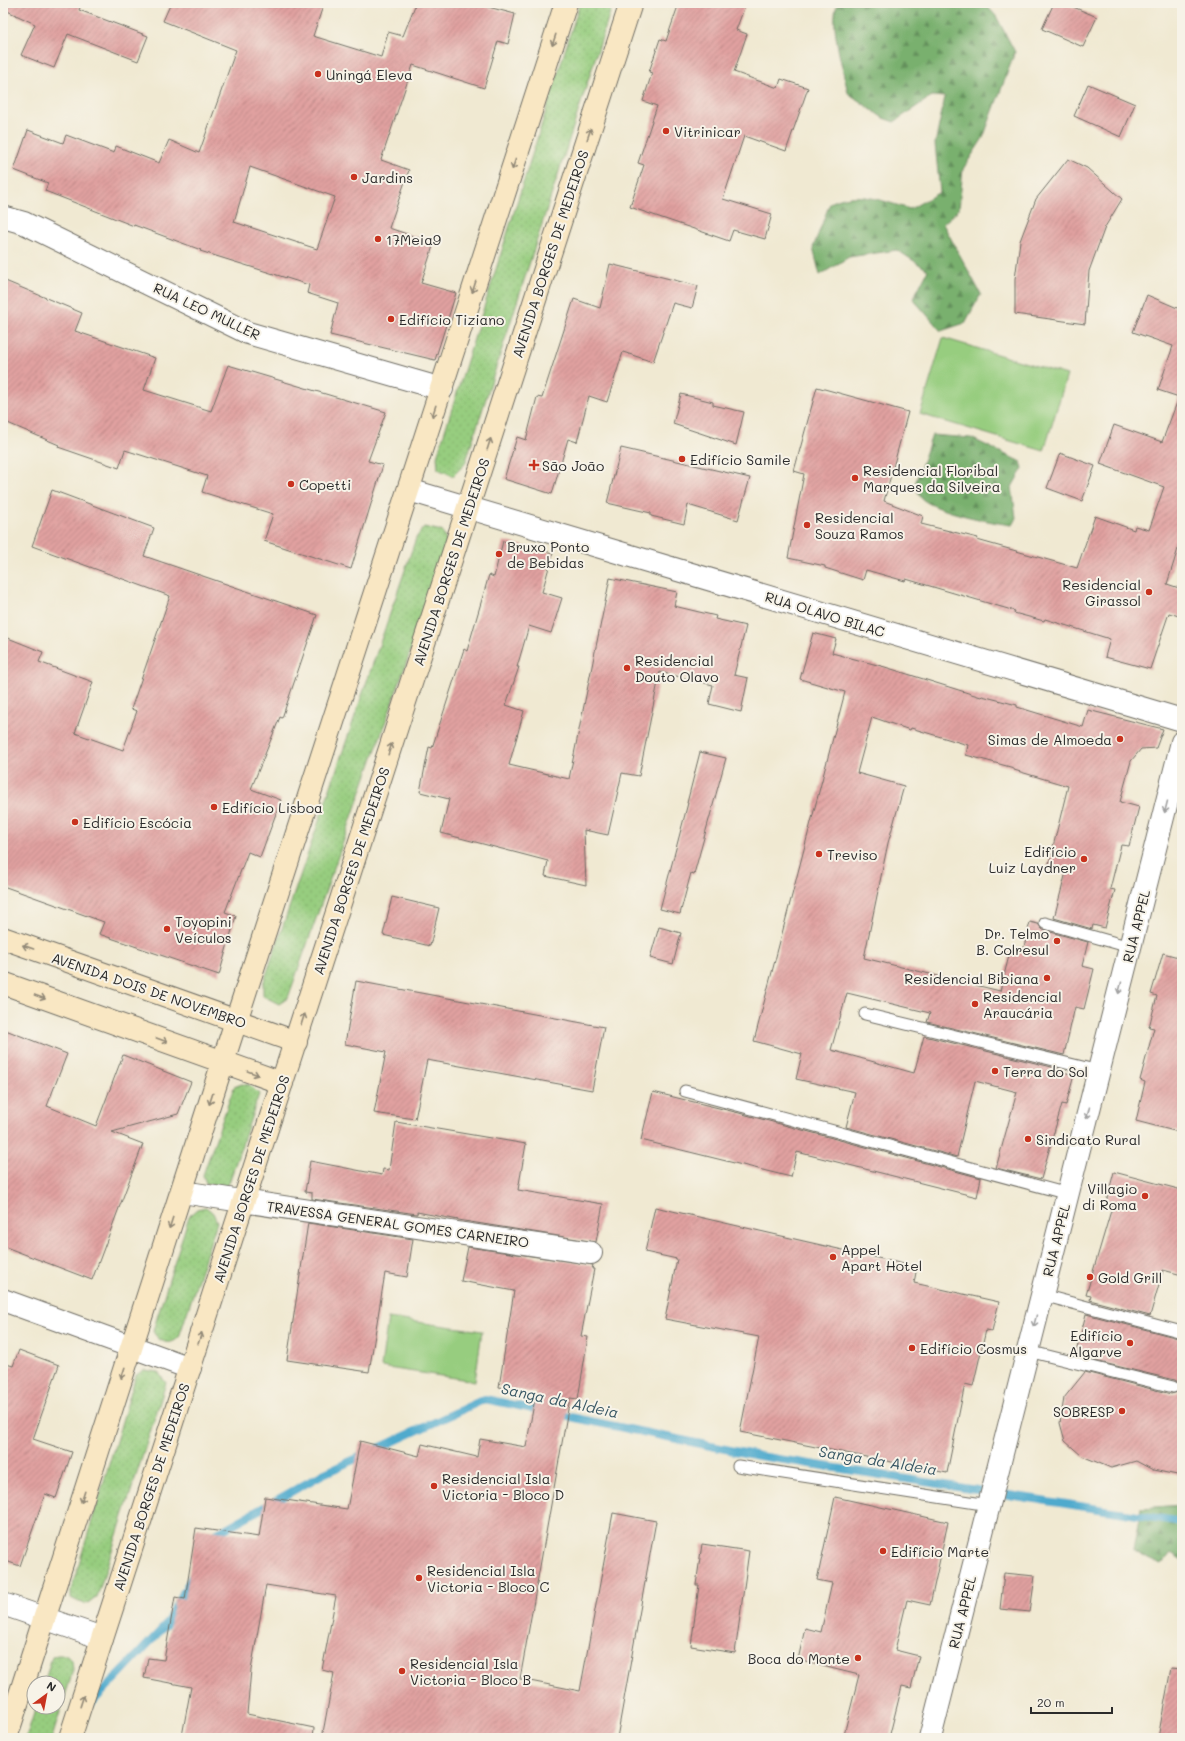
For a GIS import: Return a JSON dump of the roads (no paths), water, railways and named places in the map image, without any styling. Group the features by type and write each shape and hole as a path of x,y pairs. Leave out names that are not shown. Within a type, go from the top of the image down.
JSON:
{"main road":[{"path":"6,1738 236,1021 566,3"},
{"name":"AVENIDA BORGES DE MEDEIROS","path":"70,1738 631,3"},
{"name":"AVENIDA DOIS DE NOVEMBRO","path":"3,938 296,1042"},
{"path":"3,983 282,1083"}],"street":[{"name":"RUA LEO MULLER","path":"3,218 24,223 248,332 442,389"},
{"name":"RUA OLAVO BILAC","path":"409,490 1182,720"},
{"name":"RUA APPEL","path":"930,1738 1182,742"},
{"name":"TRAVESSA GENERAL GOMES CARNEIRO","path":"182,1192 591,1253"},
{"path":"3,1300 190,1368"},
{"path":"3,1604 102,1638"}],"lane":[{"path":"1045,923 1130,947"},
{"path":"865,1014 1099,1071"},
{"path":"685,1091 1068,1194"},
{"path":"1042,1295 1182,1332"},
{"path":"1028,1351 1173,1387"},
{"path":"738,1466 989,1505"}],"waterway":[{"name":"Sanga da Aldeia","path":"213,1539 216,1534 323,1474 485,1399 543,1411"},
{"name":"Sanga da Aldeia","path":"556,1414 759,1456 1182,1522"},
{"name":"Sanga da Aldeia","path":"86,1709 165,1626 192,1577"}],"place":[{"name":"Uningá Eleva","path":"318,74"},
{"name":"Vitrinicar","path":"666,131"},
{"name":"Jardins","path":"354,177"},
{"name":"17Meia9","path":"378,239"},
{"name":"Edifício Tiziano","path":"391,319"},
{"name":"Edifício Samile","path":"682,459"},
{"name":"São João","path":"534,465"},
{"name":"Residencial Floribal Marques da Silveira","path":"855,478"},
{"name":"Copetti","path":"291,484"},
{"name":"Residencial Souza Ramos","path":"807,525"},
{"name":"Bruxo Ponto de Bebidas","path":"499,554"},
{"name":"Residencial Girassol","path":"1149,592"},
{"name":"Residencial Douto Olavo","path":"627,668"},
{"name":"Simas de Almoeda","path":"1120,739"},
{"name":"Edifício Lisboa","path":"214,807"},
{"name":"Edifício Escócia","path":"75,822"},
{"name":"Treviso","path":"819,854"},
{"name":"Edifício Luiz Laydner","path":"1084,859"},
{"name":"Toyopini Veículos","path":"167,929"},
{"name":"Dr. Telmo B. Colresul","path":"1057,941"},
{"name":"Residencial Bibiana","path":"1047,978"},
{"name":"Residencial Araucária","path":"975,1004"},
{"name":"Terra do Sol","path":"995,1071"},
{"name":"Sindicato Rural","path":"1028,1139"},
{"name":"Villagio di Roma","path":"1145,1196"},
{"name":"Appel Apart Hotel","path":"833,1257"},
{"name":"Gold Grill","path":"1090,1277"},
{"name":"Edifício Algarve","path":"1130,1343"},
{"name":"Edifício Cosmus","path":"912,1348"},
{"name":"SOBRESP","path":"1122,1411"},
{"name":"Residencial Isla Victoria - Bloco D","path":"434,1486"},
{"name":"Edifício Marte","path":"883,1551"},
{"name":"Residencial Isla Victoria - Bloco C","path":"419,1578"},
{"name":"Boca do Monte","path":"858,1658"},
{"name":"Residencial Isla Victoria - Bloco B","path":"402,1671"}]}
